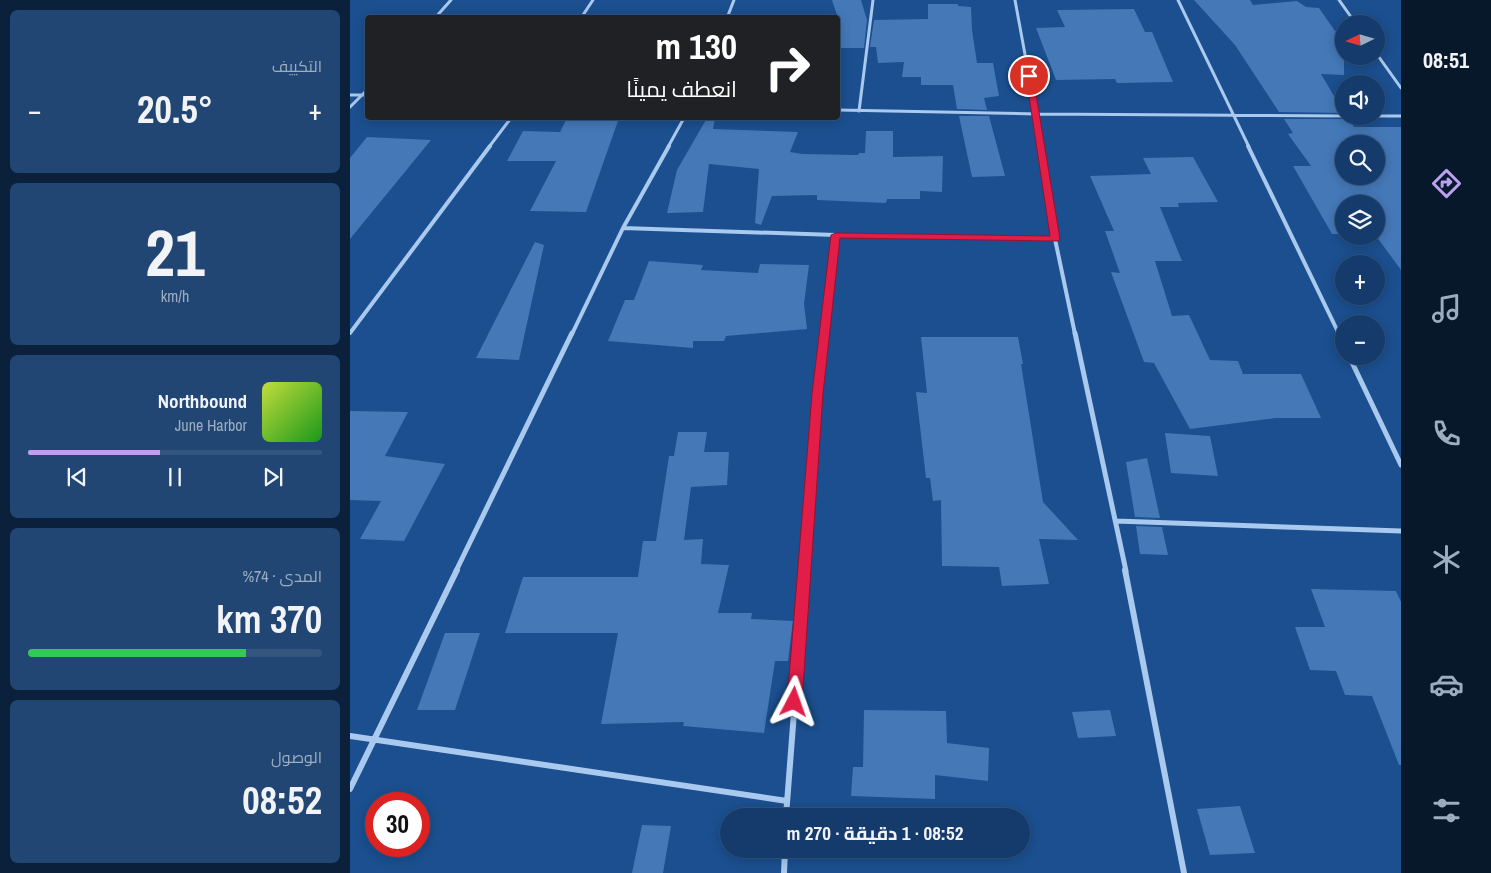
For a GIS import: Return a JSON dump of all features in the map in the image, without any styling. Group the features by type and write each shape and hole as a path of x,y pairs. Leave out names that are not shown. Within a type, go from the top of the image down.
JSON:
{"street":[{"path":"438,15 452,0"},
{"path":"583,15 593,0"},
{"path":"728,15 734,0"},
{"path":"859,111 873,0"},
{"path":"1014,0 1037,114 1055,239 1116,521 1184,873"},
{"path":"1178,0 1335,326"},
{"path":"1339,0 1350,15"},
{"path":"1385,65 1401,88"},
{"path":"350,106 365,92"},
{"path":"350,95 362,95"},
{"path":"840,110 1235,117 1335,116"},
{"path":"1385,116 1401,116"},
{"path":"350,333 510,120"},
{"path":"350,789 623,228 683,120"},
{"path":"623,228 836,235 1055,239"},
{"path":"787,808 818,394 836,235"},
{"path":"1353,365 1401,465"},
{"path":"1116,521 1401,531"},
{"path":"350,736 787,801"},
{"path":"784,873 785,858"}],"building":[{"path":"832,0 861,0 867,20 864,48 840,48 840,15 837,15"},
{"path":"1194,0 1250,0 1253,5 1297,1 1306,7 1319,8 1335,31 1335,65 1344,65 1344,75 1321,74 1335,98 1335,113 1279,112 1235,45"},
{"path":"928,4 958,4 958,6 971,7 977,63 993,63 999,96 984,98 987,110 957,109 953,85 921,85 921,77 902,77 904,62 878,63 876,47 870,47 874,20 928,19"},
{"path":"1134,9 1145,32 1152,32 1173,82 1117,83 1115,79 1056,80 1036,28 1065,27 1057,10"},
{"path":"959,116 989,116 1005,176 972,177"},
{"path":"1284,119 1335,119 1335,125 1401,127 1401,270 1383,245 1385,245 1385,195 1335,195 1335,234 1332,234 1293,166 1311,166 1288,134 1293,133"},
{"path":"566,120 618,120 586,212 530,211 556,161 507,161 523,131 560,132"},
{"path":"706,120 715,120 713,129 798,132 790,152 802,154 858,155 859,153 865,153 866,131 893,131 893,157 943,156 942,192 920,191 920,199 887,199 886,203 817,200 817,195 772,196 761,225 755,223 759,169 709,164 703,212 667,213 677,170"},
{"path":"367,137 431,140 350,239 350,158"},
{"path":"1193,157 1218,202 1178,203 1179,207 1160,207 1182,261 1155,261 1172,316 1189,315 1210,360 1238,361 1243,374 1301,374 1321,418 1275,418 1190,429 1154,363 1144,362 1111,272 1120,273 1105,231 1114,231 1090,176 1151,174 1143,158"},
{"path":"535,242 544,245 519,360 476,358"},
{"path":"649,261 703,265 701,270 758,273 760,264 809,265 804,304 807,329 726,336 724,341 693,341 693,348 608,341 625,300 634,300"},
{"path":"921,337 1018,337 1043,502 1078,540 1039,539 1049,584 1002,586 999,567 942,566 941,500 933,501 930,478 926,478 916,392 927,393"},
{"path":"350,411 408,412 385,456 445,464 404,541 360,539 381,501 350,500"},
{"path":"678,432 707,432 704,452 729,452 727,485 691,487 684,540 703,539 701,564 729,565 718,613 752,613 751,619 793,621 788,661 775,661 764,733 683,726 684,722 601,724 618,633 505,633 523,577 638,577 643,541 656,541 669,456 674,456"},
{"path":"1165,433 1210,436 1218,476 1171,473"},
{"path":"1147,458 1160,518 1135,517 1126,462"},
{"path":"1136,526 1162,527 1168,555 1140,554"},
{"path":"1311,589 1396,591 1401,602 1401,765 1399,765 1372,696 1345,695 1336,671 1310,670 1295,627 1325,627"},
{"path":"445,633 480,633 455,710 417,710"},
{"path":"864,710 946,711 947,743 989,748 988,781 935,775 935,799 851,796 853,767 863,767"},
{"path":"1110,710 1116,736 1078,738 1072,712"},
{"path":"1240,806 1255,853 1210,855 1197,809"},
{"path":"642,825 671,826 663,873 632,873"}],"route":[{"path":"794,702 818,394 836,235 1055,239 1037,114 1029,76"}]}
